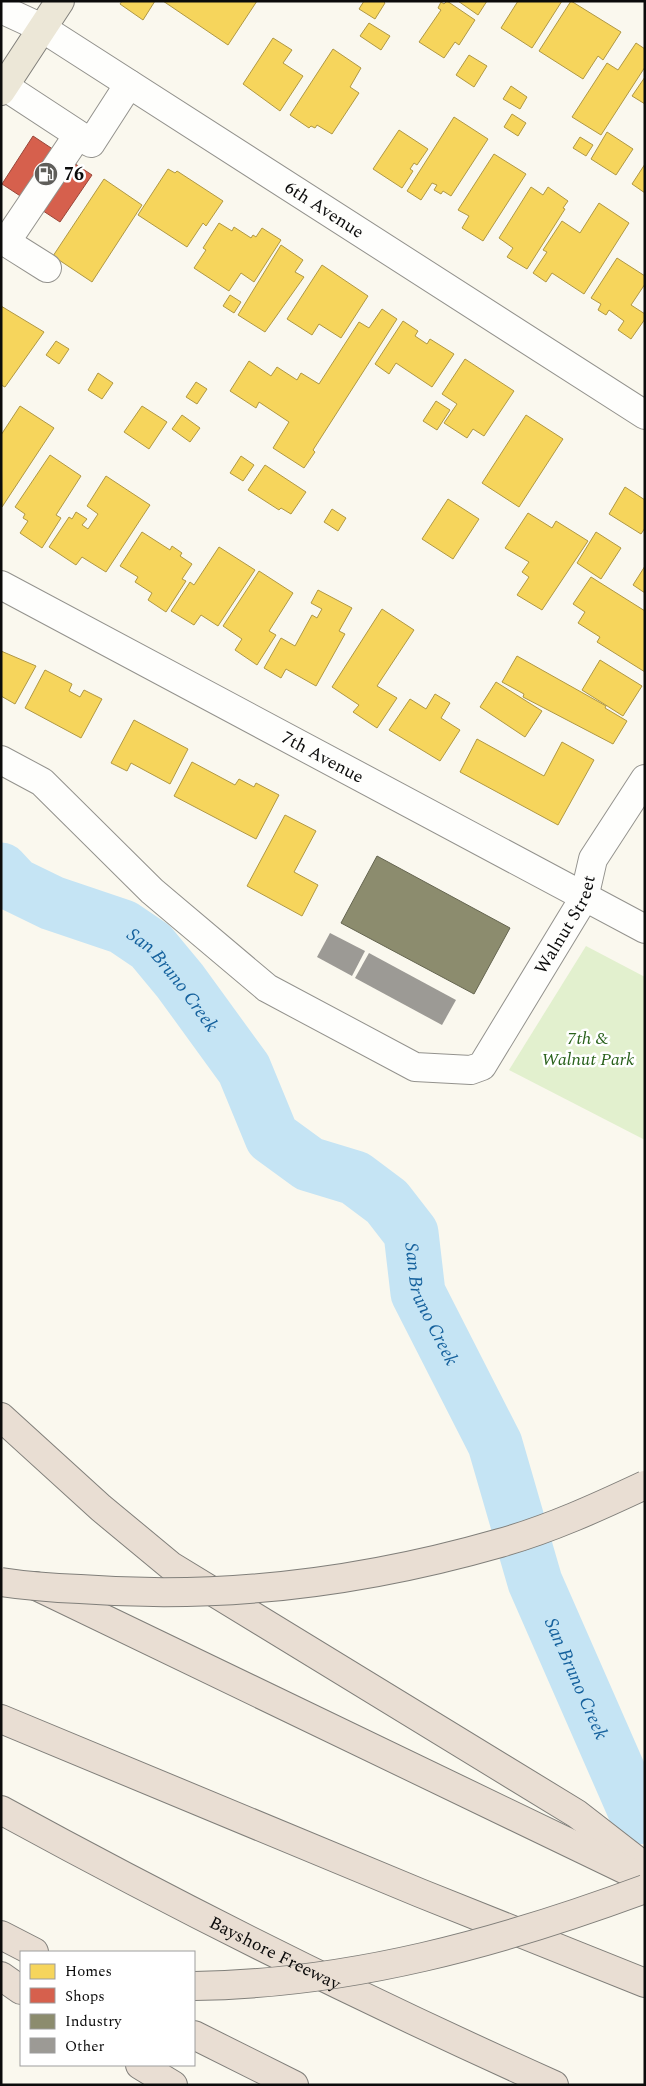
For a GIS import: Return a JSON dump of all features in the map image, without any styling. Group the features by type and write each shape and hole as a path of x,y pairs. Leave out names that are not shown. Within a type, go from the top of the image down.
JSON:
{"highway":[{"path":"1,1417 101,1508 171,1566 576,1814 645,1867"},
{"path":"1,1582 123,1593 222,1592 324,1582 419,1564 502,1542 605,1504 645,1485"},
{"path":"1,1569 645,1879"},
{"path":"1,1719 420,1893 645,1983"},
{"name":"Bayshore Freeway","path":"1,1810 128,1879 321,1977 554,2085"},
{"path":"195,1986 281,1981 409,1961 538,1927 645,1888"},
{"path":"1,1935 32,1951"},
{"path":"1,1976 20,1978"},
{"path":"1,1976 20,1989"},
{"path":"195,2036 294,2085"},
{"path":"142,2066 173,2085"}],"main road":[{"path":"3,89 60,1"}],"street":[{"name":"6th Avenue","path":"1,9 42,28 645,415"},
{"path":"3,89 91,143 129,84"},
{"path":"47,268 4,241 78,135"},
{"name":"7th Avenue","path":"1,585 645,929"},
{"name":"Walnut Street","path":"1,760 42,782 152,892 267,988 415,1067 471,1070 482,1066 584,898 593,859 645,780"}],"green space":[{"name":"7th & Walnut Park","path":"586,946 645,977 645,1140 509,1070"}],"building: Homes":[{"path":"122,1 155,1 143,20 120,4"},
{"path":"163,1 257,1 228,45"},
{"path":"364,1 383,1 385,3 375,19 359,9"},
{"path":"447,1 475,20 459,45 455,42 444,58 419,42 441,10 438,8 441,2 444,4"},
{"path":"458,1 487,1 478,15"},
{"path":"518,1 562,1 532,48 501,28"},
{"path":"571,1 621,32 603,60 598,56 583,79 539,51"},
{"path":"369,23 390,36 381,50 360,36"},
{"path":"273,38 292,50 283,63 303,76 280,111 243,84"},
{"path":"636,43 645,49 645,67 601,135 572,117 607,63 618,70"},
{"path":"333,49 361,68 350,87 359,93 332,134 317,125 315,128 311,126 309,128 290,115"},
{"path":"469,55 487,66 474,87 456,75"},
{"path":"645,77 645,104 632,96"},
{"path":"511,86 527,97 520,109 503,99"},
{"path":"512,114 526,123 518,136 504,127"},
{"path":"454,117 488,139 451,196 443,191 441,194 434,190 437,185 432,183 421,200 407,191"},
{"path":"399,130 428,149 417,165 414,163 410,169 413,171 402,188 373,169"},
{"path":"607,132 633,149 616,175 591,159"},
{"path":"580,137 593,145 586,156 573,148"},
{"path":"494,154 526,174 483,241 462,228 469,216 458,210"},
{"path":"645,164 645,193 632,184"},
{"path":"168,169 175,173 177,171 223,201 206,226 203,223 187,247 138,215"},
{"path":"104,179 142,205 92,282 53,256"},
{"path":"531,187 543,195 548,187 568,201 563,208 565,209 527,269 507,257 513,248 499,238"},
{"path":"599,203 629,223 584,294 552,273 546,282 533,273 547,252 543,250 562,221 580,233"},
{"path":"219,223 232,231 234,227 251,238 253,235 256,237 262,228 281,240 254,282 241,273 229,291 194,268 206,250 203,248"},
{"path":"281,245 303,260 295,272 304,277 265,332 238,315"},
{"path":"617,258 645,276 645,284 631,305 645,314 645,319 631,339 618,330 624,321 609,310 606,315 598,310 601,304 591,298"},
{"path":"322,265 368,296 341,338 319,324 312,335 287,319"},
{"path":"230,295 241,302 234,313 223,306"},
{"path":"1,306 44,332 5,387 1,385"},
{"path":"382,309 397,319 313,450 315,452 304,468 273,448 289,422 259,402 256,408 230,391 249,361 271,376 277,367 297,380 301,373 319,384 359,322 369,328"},
{"path":"403,321 418,331 415,336 427,344 430,339 454,354 432,387 396,363 389,374 375,364"},
{"path":"56,341 69,349 59,364 46,355"},
{"path":"465,359 514,391 484,436 473,429 467,438 444,423 457,404 442,394"},
{"path":"98,373 113,383 102,399 88,390"},
{"path":"196,382 207,389 197,404 186,397"},
{"path":"436,401 450,410 437,430 423,421"},
{"path":"20,406 54,428 2,507 1,435"},
{"path":"142,406 167,422 149,449 124,432"},
{"path":"182,415 200,428 190,442 172,429"},
{"path":"526,415 563,439 519,507 482,483"},
{"path":"50,455 81,476 56,515 61,518 42,548 20,533 28,521 23,518 25,514 15,507"},
{"path":"241,456 254,465 243,481 230,473"},
{"path":"265,465 306,492 291,514 281,508 279,510 248,490"},
{"path":"106,476 150,505 106,572 82,557 76,565 49,547 69,517 72,519 76,512 87,519 82,525 88,529 98,514 87,506"},
{"path":"625,487 645,500 645,528 641,534 609,514"},
{"path":"448,499 479,519 453,559 422,539"},
{"path":"332,509 346,518 338,531 324,522"},
{"path":"528,513 552,528 556,521 588,541 542,610 517,595 529,577 522,572 529,562 505,548"},
{"path":"142,532 170,550 172,546 182,553 180,556 192,564 182,579 186,581 166,612 148,600 152,593 135,582 138,577 120,566"},
{"path":"596,532 621,548 601,579 577,563"},
{"path":"219,547 255,570 218,626 201,615 194,625 171,611 190,582 194,585"},
{"path":"645,566 645,593 633,585"},
{"path":"259,571 293,593 269,631 276,635 257,665 235,650 242,639 223,626"},
{"path":"591,577 645,611 645,672 597,642 600,637 578,623 585,612 573,604"},
{"path":"318,590 352,608 339,631 345,634 316,686 286,669 281,678 264,668 281,638 295,646 312,615 317,618 322,609 311,603"},
{"path":"382,609 414,630 377,686 397,698 377,728 353,712 359,705 332,687"},
{"path":"1,651 36,666 15,704 1,696"},
{"path":"517,656 606,706 605,708 627,721 613,744 523,697 524,694 502,682"},
{"path":"600,660 642,686 623,716 582,690"},
{"path":"45,670 72,684 69,691 80,697 84,690 102,699 81,738 25,708"},
{"path":"496,682 542,711 525,737 480,707"},
{"path":"435,694 450,703 441,718 460,730 440,761 389,730 410,699 426,709"},
{"path":"134,720 188,749 170,784 131,763 127,771 111,763"},
{"path":"477,739 544,776 562,742 594,760 558,825 460,772"},
{"path":"192,762 235,785 239,779 254,787 256,783 279,795 256,839 174,796"},
{"path":"285,815 316,831 294,872 318,885 302,916 247,886"}],"building: Shops":[{"path":"33,136 92,175 60,222 2,184"}],"building: Industry":[{"path":"377,856 510,928 474,994 341,923"}],"building: Other":[{"path":"330,933 365,951 352,976 317,957"},
{"path":"369,953 456,1000 442,1025 355,978"}],"waterway":[{"name":"San Bruno Creek","path":"1,870 15,885 52,903 123,927 151,946 180,981 244,1069 272,1137 309,1164 355,1178 387,1202 411,1233 418,1293 495,1444 535,1582 638,1817"}],"place":[{"name":"76","path":"46,174"}]}
